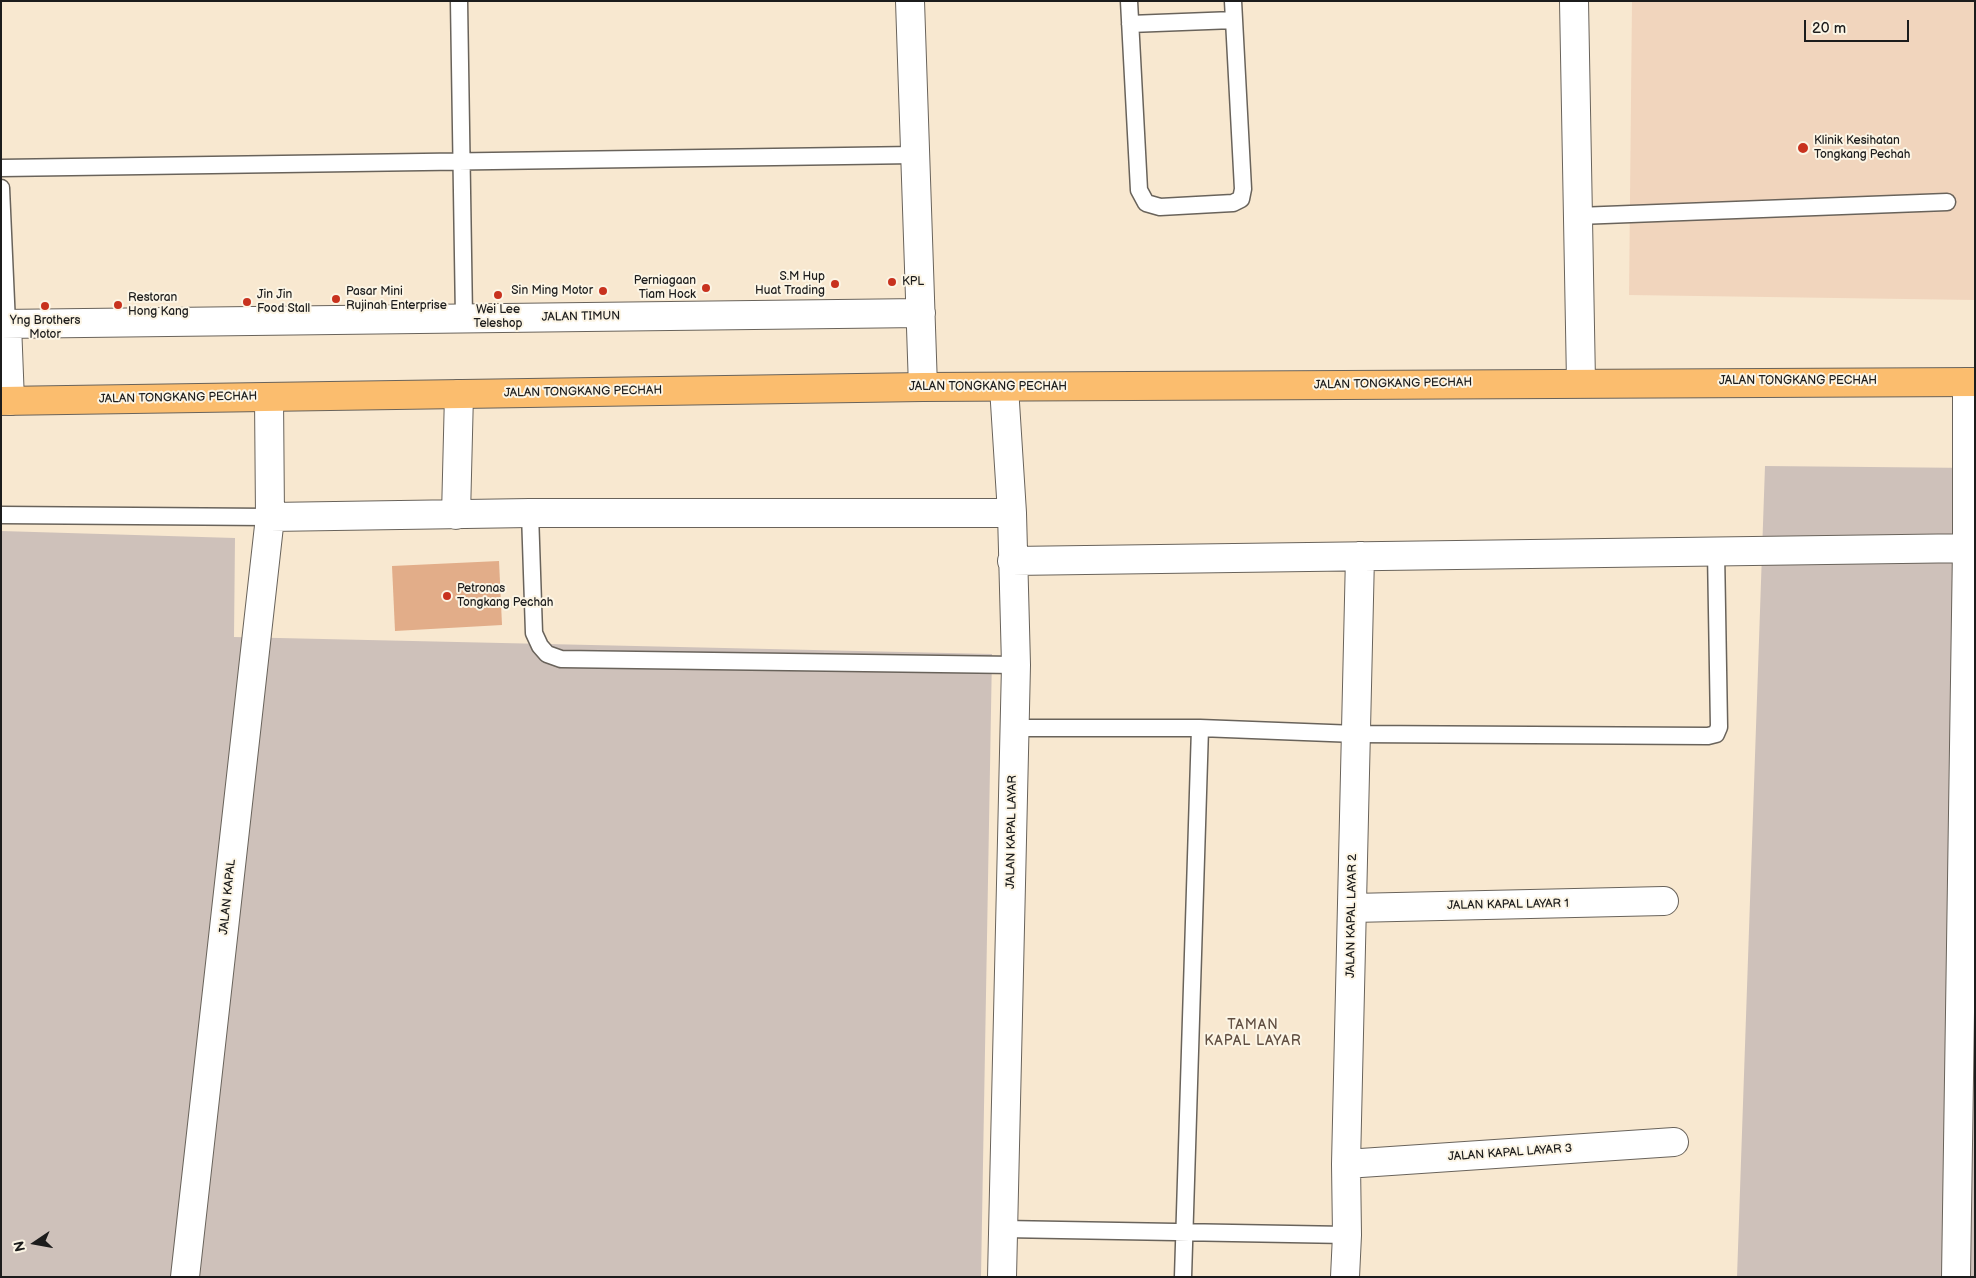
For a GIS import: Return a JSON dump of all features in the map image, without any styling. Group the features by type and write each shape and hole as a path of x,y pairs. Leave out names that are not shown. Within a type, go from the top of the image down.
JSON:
{"main road":[{"name":"JALAN TONGKANG PECHAH","path":"6,401 923,387 1581,382 1971,382"}],"street":[{"path":"910,1 923,387"},
{"path":"1574,1 1581,382"},
{"name":"JALAN TIMUN","path":"4,324 921,313"},
{"path":"4,324 6,401"},
{"path":"1956,1277 1971,548 1971,382"},
{"name":"JALAN KAPAL LAYAR","path":"1002,1277 1016,665 1012,513 1004,387"},
{"path":"456,515 459,394"},
{"name":"JALAN KAPAL","path":"185,1277 270,517 269,397"},
{"path":"270,517 530,513 1012,513"},
{"path":"1012,561 1971,548"},
{"name":"JALAN KAPAL LAYAR 2","path":"1345,1277 1360,556"},
{"name":"JALAN KAPAL LAYAR 1","path":"1352,908 1664,901"},
{"name":"JALAN KAPAL LAYAR 3","path":"1346,1164 1674,1142"}],"lane":[{"path":"459,1 464,318"},
{"path":"1129,1 1139,190 1146,203 1160,207 1233,204 1241,199 1243,189 1233,1"},
{"path":"1130,24 1234,20"},
{"path":"1,168 915,155"},
{"path":"1,188 4,324"},
{"path":"1578,216 1947,202"},
{"path":"530,513 534,632 540,646 547,654 561,659 1016,665"},
{"path":"1,514 270,517"},
{"path":"1014,728 1200,728 1356,734 1708,736 1716,734 1719,727 1716,551"},
{"path":"1183,1277 1200,728"},
{"path":"1004,1229 1347,1235"}],"shaded area":[{"name":"Klinik Kesihatan Tongkang Pechah","path":"1632,1 1975,1 1975,300 1629,295"},
{"path":"1765,466 1975,468 1975,1277 1737,1277"},
{"path":"1,531 235,538 234,637 992,654 981,1277 1,1277"}],"building":[{"name":"Petronas Tongkang Pechah","path":"499,561 502,625 395,631 392,566"}],"place":[{"name":"Klinik Kesihatan Tongkang Pechah","path":"1803,148"},
{"name":"KPL","path":"892,282"},
{"name":"S.M Hup Huat Trading","path":"835,284"},
{"name":"Perniagaan Tiam Hock","path":"706,288"},
{"name":"Sin Ming Motor","path":"603,291"},
{"name":"Wei Lee Teleshop","path":"498,295"},
{"name":"Pasar Mini Rujinah Enterprise","path":"336,299"},
{"name":"Jin Jin Food Stall","path":"247,302"},
{"name":"Restoran Hong Kang","path":"118,305"},
{"name":"Yng Brothers Motor","path":"45,306"},
{"name":"Petronas Tongkang Pechah","path":"447,596"}],"district":[{"name":"TAMAN KAPAL LAYAR","path":"1253,1034"}]}
